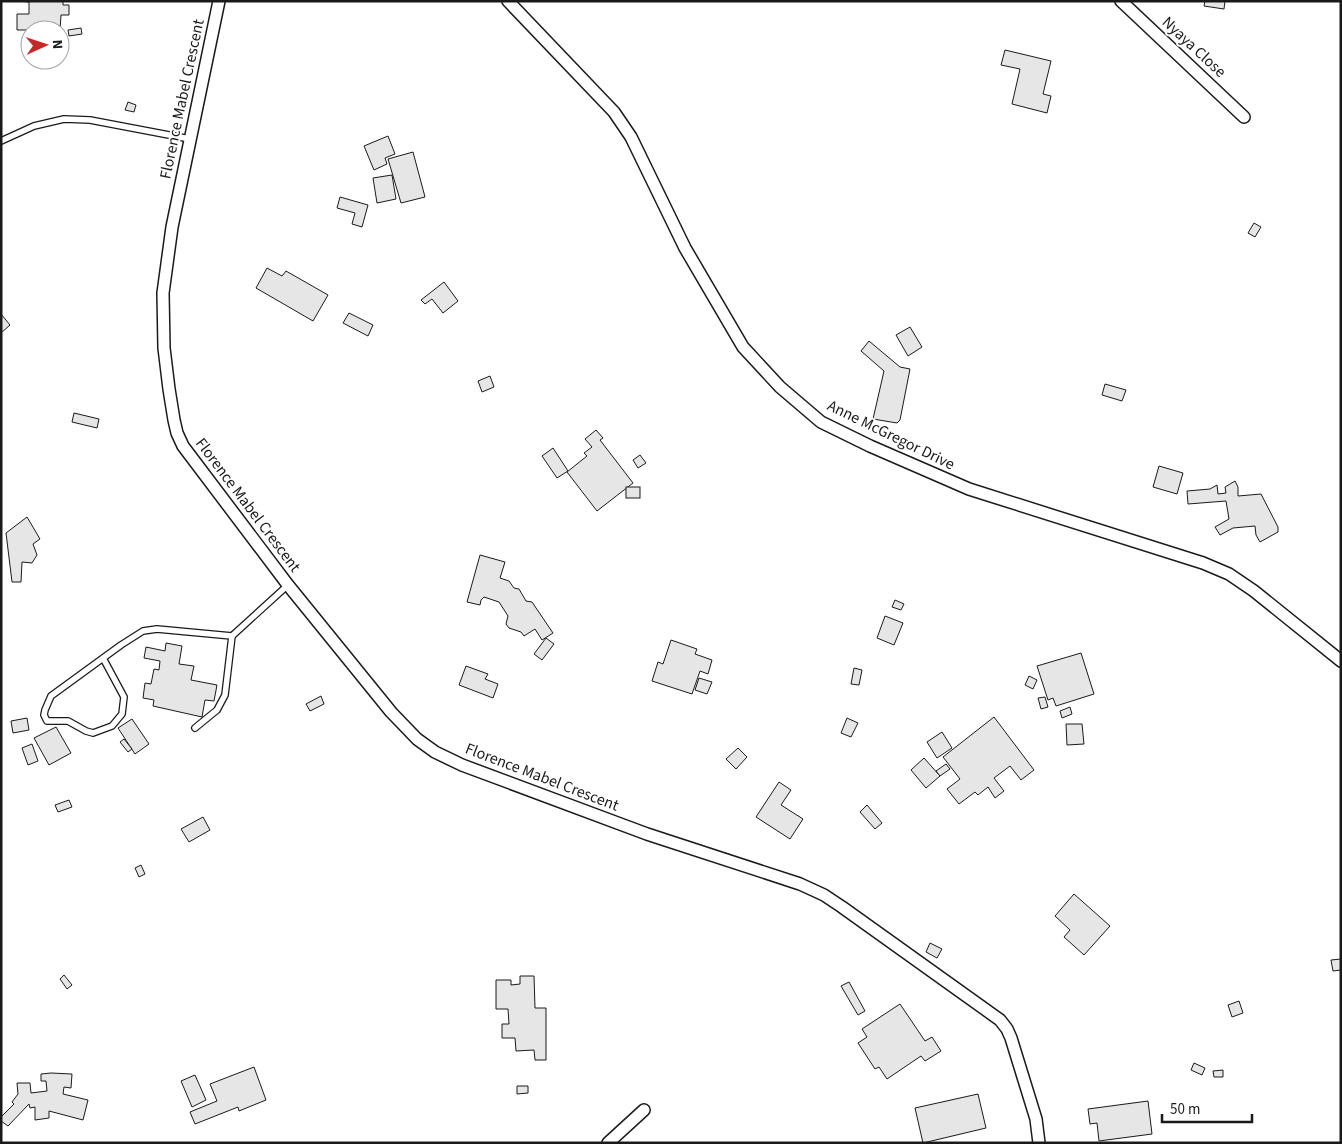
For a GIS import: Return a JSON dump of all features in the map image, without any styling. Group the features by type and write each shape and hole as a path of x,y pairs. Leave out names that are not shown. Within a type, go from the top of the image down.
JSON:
{"street":[{"name":"Florence Mabel Crescent","path":"219,1 172,227 163,293 164,348 174,420 177,433 184,446 288,585 391,712 417,739 435,752 462,766 646,834 800,884 824,895 993,1013 1007,1029 1036,1119 1038,1143"},
{"name":"Anne McGregor Drive","path":"508,1 614,112 630,137 685,248 743,347 780,387 821,422 870,446 968,489 1229,574 1254,591 1341,661"},
{"name":"Nyaya Close","path":"1121,1 1244,117"},
{"path":"608,1143 644,1110"}],"lane":[{"path":"1,141 34,126 64,119 90,120 190,139"},
{"path":"195,728 217,710 225,695 232,636 288,585"},
{"path":"103,658 124,697 122,714 112,726 93,733 68,721 47,721 44,710 51,696 103,658 143,631 151,629 232,636"}],"building":[{"path":"18,1 63,1 63,5 69,5 69,15 61,15 61,20 20,20 20,30 17,30 17,14 29,14 29,2"},
{"path":"1205,1 1225,1 1224,9 1204,6"},
{"path":"81,28 82,34 70,36 70,30"},
{"path":"1005,50 1051,61 1043,94 1051,96 1047,113 1012,104 1020,69 1001,65"},
{"path":"128,102 136,105 134,112 125,110"},
{"path":"388,136 395,154 385,158 387,164 374,170 364,146"},
{"path":"413,152 425,197 401,203 388,159"},
{"path":"392,175 396,199 377,203 373,178"},
{"path":"340,197 368,205 362,227 352,224 355,213 337,208"},
{"path":"1254,223 1261,227 1255,237 1248,233"},
{"path":"267,268 282,276 286,271 328,295 313,321 256,288"},
{"path":"444,282 458,301 443,313 432,299 425,304 421,300"},
{"path":"349,313 373,325 368,336 343,323"},
{"path":"1,314 10,325 1,333"},
{"path":"910,327 922,347 908,356 896,335"},
{"path":"869,341 900,367 910,369 900,420 897,423 873,419 884,371 861,351"},
{"path":"490,376 494,387 482,392 478,381"},
{"path":"1105,384 1126,390 1122,401 1102,395"},
{"path":"74,413 99,419 97,428 72,422"},
{"path":"596,430 603,438 600,440 633,483 597,511 567,472 587,456 584,453 592,447 585,439"},
{"path":"553,448 568,471 557,478 542,456"},
{"path":"640,455 646,463 638,468 633,460"},
{"path":"1159,466 1183,473 1177,494 1153,487"},
{"path":"1235,481 1238,487 1238,496 1261,494 1278,527 1278,532 1260,542 1256,535 1255,526 1233,528 1220,535 1215,527 1229,519 1226,501 1188,504 1187,491 1210,489 1217,485 1218,494 1226,493 1225,487"},
{"path":"626,487 640,487 640,498 626,498"},
{"path":"27,517 40,539 33,544 37,555 32,563 22,562 21,582 12,582 6,533"},
{"path":"480,555 505,562 500,578 509,581 514,588 519,589 526,601 532,602 553,633 542,640 535,629 524,636 521,632 509,628 506,624 508,616 499,602 484,597 480,605 467,602"},
{"path":"895,600 904,604 901,610 892,607"},
{"path":"885,616 903,623 894,645 877,638"},
{"path":"546,638 554,644 542,660 534,654"},
{"path":"671,640 697,649 695,654 712,660 708,674 700,671 692,694 652,681 658,662 663,664"},
{"path":"166,643 182,646 179,664 194,666 191,680 217,685 214,701 205,700 202,717 153,706 154,700 143,698 145,683 151,684 154,669 159,670 160,661 144,658 146,647 165,651"},
{"path":"1081,653 1094,694 1056,706 1053,698 1048,700 1037,666"},
{"path":"466,666 488,674 485,679 498,684 493,698 459,685"},
{"path":"854,668 862,670 859,685 851,684"},
{"path":"1029,676 1037,680 1033,689 1025,685"},
{"path":"699,678 712,682 707,694 695,690"},
{"path":"321,696 324,704 310,711 306,704"},
{"path":"1045,697 1048,707 1041,709 1038,698"},
{"path":"1070,707 1072,714 1062,718 1060,711"},
{"path":"994,717 1034,770 1021,780 1010,766 994,778 1004,791 995,798 988,787 978,795 975,792 959,804 947,789 960,779 943,757"},
{"path":"27,718 29,730 13,733 11,721"},
{"path":"847,718 858,723 851,737 841,733"},
{"path":"132,719 149,744 135,754 118,728"},
{"path":"1066,724 1082,724 1084,744 1067,745"},
{"path":"56,727 71,753 49,765 34,738"},
{"path":"942,732 952,748 937,758 927,742"},
{"path":"124,739 132,749 128,752 120,742"},
{"path":"32,744 38,761 28,765 22,748"},
{"path":"738,748 747,757 736,769 726,759"},
{"path":"924,758 940,776 926,788 911,770"},
{"path":"946,764 950,769 940,776 936,771"},
{"path":"779,782 791,790 781,805 803,819 790,839 756,817"},
{"path":"69,800 72,807 58,812 55,805"},
{"path":"867,805 882,823 875,829 860,812"},
{"path":"203,817 210,830 189,842 181,829"},
{"path":"141,865 145,874 139,877 135,868"},
{"path":"1074,894 1110,926 1084,955 1064,937 1070,930 1055,916"},
{"path":"930,943 942,949 937,958 926,952"},
{"path":"1341,959 1341,970 1333,971 1331,960"},
{"path":"64,975 72,985 67,989 60,979"},
{"path":"520,976 534,976 535,1008 546,1008 546,1060 535,1060 534,1050 516,1051 515,1038 502,1038 502,1024 509,1024 508,1009 496,1009 496,980 511,980 511,985 520,984"},
{"path":"849,982 865,1011 858,1015 841,986"},
{"path":"1239,1001 1243,1013 1232,1017 1228,1005"},
{"path":"900,1004 925,1041 932,1037 941,1051 925,1061 921,1056 887,1079 879,1067 875,1069 858,1043 867,1037 862,1029"},
{"path":"1194,1063 1205,1068 1202,1075 1191,1070"},
{"path":"254,1067 266,1100 239,1111 238,1107 195,1124 190,1112 217,1101 210,1084"},
{"path":"1223,1070 1223,1077 1214,1077 1213,1071"},
{"path":"41,1074 72,1074 71,1088 64,1087 63,1094 88,1100 83,1120 49,1111 49,1118 35,1120 35,1107 30,1108 29,1104 8,1126 1,1121 1,1117 14,1104 12,1102 18,1094 17,1083 30,1083 31,1093 47,1091 46,1081 41,1081"},
{"path":"195,1075 206,1100 192,1107 181,1081"},
{"path":"517,1086 528,1086 528,1093 517,1094"},
{"path":"978,1094 986,1128 923,1143 915,1108"},
{"path":"1148,1101 1152,1134 1099,1141 1097,1123 1090,1124 1088,1109"}]}
